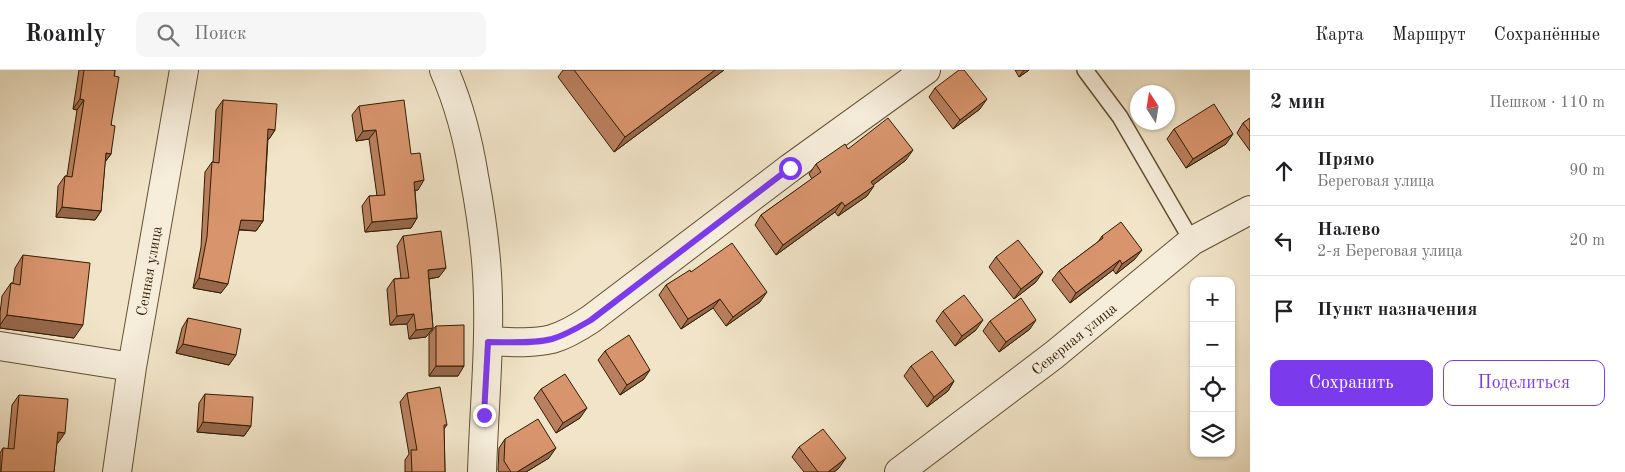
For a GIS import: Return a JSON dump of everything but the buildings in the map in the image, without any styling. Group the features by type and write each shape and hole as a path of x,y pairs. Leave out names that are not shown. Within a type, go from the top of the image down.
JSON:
{"street":[{"name":"Сенная улица","path":"117,472 132,366 184,70"},
{"path":"444,70 455,96 469,145 482,218 487,275 488,342 482,472"},
{"path":"488,342 533,342 552,339 591,320 790,168 926,70"},
{"name":"Северная улица","path":"899,472 1054,355 1192,241 1250,210"},
{"path":"0,346 132,366"}],"lane":[{"path":"1085,70 1120,118 1192,241"}],"route":[{"path":"484,415 488,342 533,342 552,339 591,320 790,168"}]}
